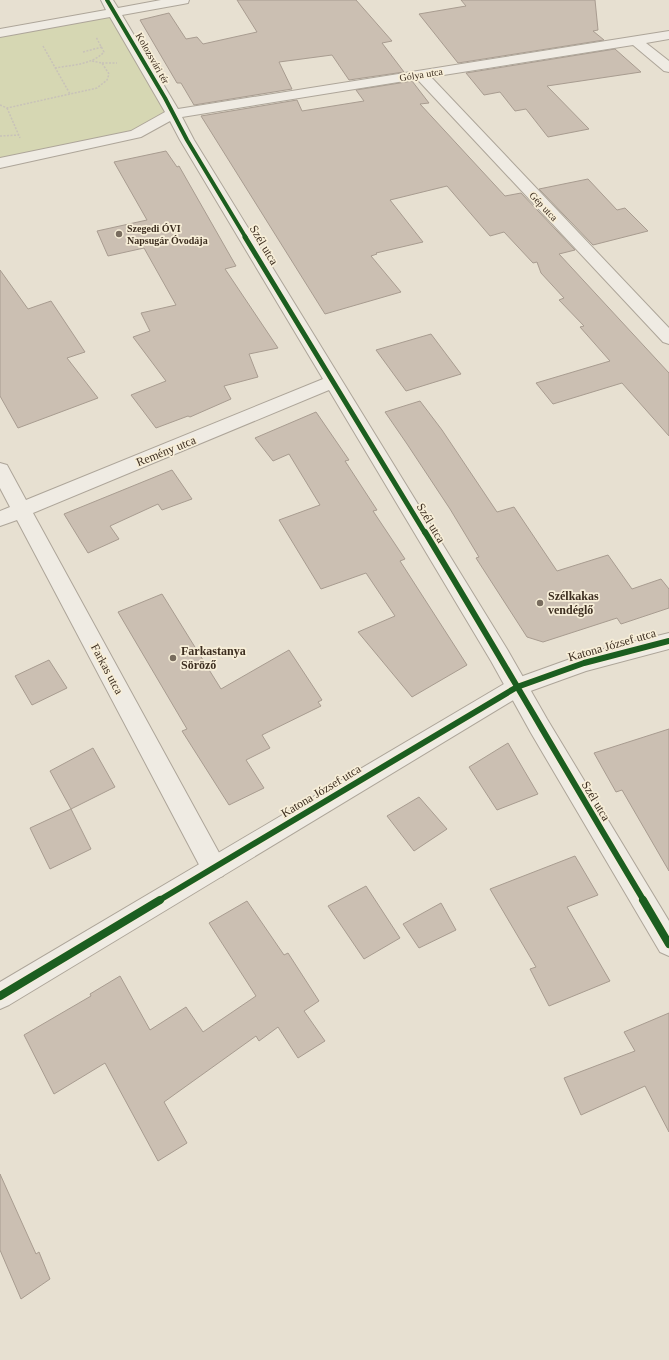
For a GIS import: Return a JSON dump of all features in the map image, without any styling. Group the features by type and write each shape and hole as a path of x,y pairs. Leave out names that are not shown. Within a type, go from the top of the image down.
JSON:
{"street":[{"name":"Kolozsvári tér","path":"107,0 173,114"},
{"path":"0,33 183,0"},
{"name":"Gólya utca","path":"173,114 669,35"},
{"path":"635,40 669,68"},
{"name":"Gép utca","path":"420,74 669,338"},
{"path":"0,163 136,134 173,114"},
{"name":"Szél utca","path":"173,114 187,140 517,687 669,944"},
{"name":"Remény utca","path":"0,519 333,382"},
{"name":"Farkas utca","path":"0,470 214,868"},
{"name":"Katona József utca","path":"0,996 517,687 584,663 669,641"}],"path":[{"path":"55,68 90,61 102,55 104,52 97,38 93,35"},
{"path":"41,42 70,94"},
{"path":"83,52 102,48"},
{"path":"90,61 102,63 114,62 120,64"},
{"path":"0,105 7,108 91,90 104,84 109,77 109,74 102,63"},
{"path":"7,108 22,141"},
{"path":"0,136 19,135"}],"green space":[{"path":"115,13 173,114 136,134 0,163 0,33"}],"building":[{"path":"237,0 356,0 392,41 382,43 404,72 349,80 332,55 279,62 292,89 194,105 181,83 177,83 140,20 169,13 186,39 197,37 203,44 257,32"},
{"path":"461,0 595,0 598,30 593,31 604,40 458,63 419,14 466,6"},
{"path":"615,49 641,72 547,86 589,129 548,137 526,109 515,111 500,92 484,95 466,73"},
{"path":"412,81 429,103 420,104 505,196 521,193 575,250 559,254 669,373 669,436 622,383 553,404 536,383 610,361 580,327 584,326 559,300 564,298 541,273 537,262 533,263 504,232 490,236 447,186 390,200 423,242 376,253 377,254 371,256 401,292 325,314 201,116 297,100 302,111 364,101 356,90"},
{"path":"166,151 177,167 179,166 236,266 225,269 278,348 249,354 258,377 224,386 231,399 190,417 188,416 156,428 131,395 166,381 133,337 150,331 141,313 176,305 144,248 108,256 97,231 147,220 114,162"},
{"path":"588,179 617,210 625,208 648,231 593,245 539,189"},
{"path":"0,270 28,309 51,301 85,352 67,358 98,398 18,428 0,396"},
{"path":"431,334 461,374 406,391 376,350"},
{"path":"420,401 442,430 497,512 514,507 557,571 608,555 632,589 661,579 669,589 669,608 621,624 617,618 543,642 527,637 476,558 479,557 450,509 385,412"},
{"path":"316,412 349,460 345,461 377,510 373,511 405,559 400,561 467,665 412,697 358,632 395,616 366,573 321,589 279,520 320,505 289,454 273,461 255,438"},
{"path":"172,470 192,499 162,510 158,504 110,526 119,539 88,553 64,514"},
{"path":"162,594 221,689 289,650 322,700 318,702 321,706 262,735 270,748 246,760 264,788 229,805 182,731 187,729 118,612"},
{"path":"49,660 67,688 32,705 15,676"},
{"path":"669,729 669,871 622,790 616,792 594,753"},
{"path":"508,743 538,794 497,810 469,767"},
{"path":"93,748 115,787 71,809 50,771"},
{"path":"419,797 447,829 414,851 387,816"},
{"path":"71,809 91,849 50,869 30,828"},
{"path":"575,856 598,895 567,907 610,981 549,1006 530,969 536,967 490,889"},
{"path":"366,886 400,938 364,959 328,906"},
{"path":"247,901 284,955 288,953 319,1001 304,1011 325,1041 298,1058 278,1027 259,1041 256,1036 164,1102 187,1143 158,1161 105,1063 54,1094 24,1035 91,996 90,994 120,976 150,1030 186,1007 203,1032 256,996 209,923"},
{"path":"441,903 456,930 419,948 403,924"},
{"path":"669,1013 669,1132 645,1086 581,1115 564,1078 635,1051 624,1032"},
{"path":"0,1174 36,1254 39,1252 50,1279 21,1299 0,1250"}],"cycle path":[{"path":"107,0 165,98 187,140 499,655 539,726 669,944"},
{"path":"0,996 517,687 584,663 669,641"}],"place":[{"name":"Szegedi ÓVI Napsugár Óvodája","path":"119,234"},
{"name":"Szélkakas vendéglő","path":"540,603"},
{"name":"Farkastanya Söröző","path":"173,658"}]}
